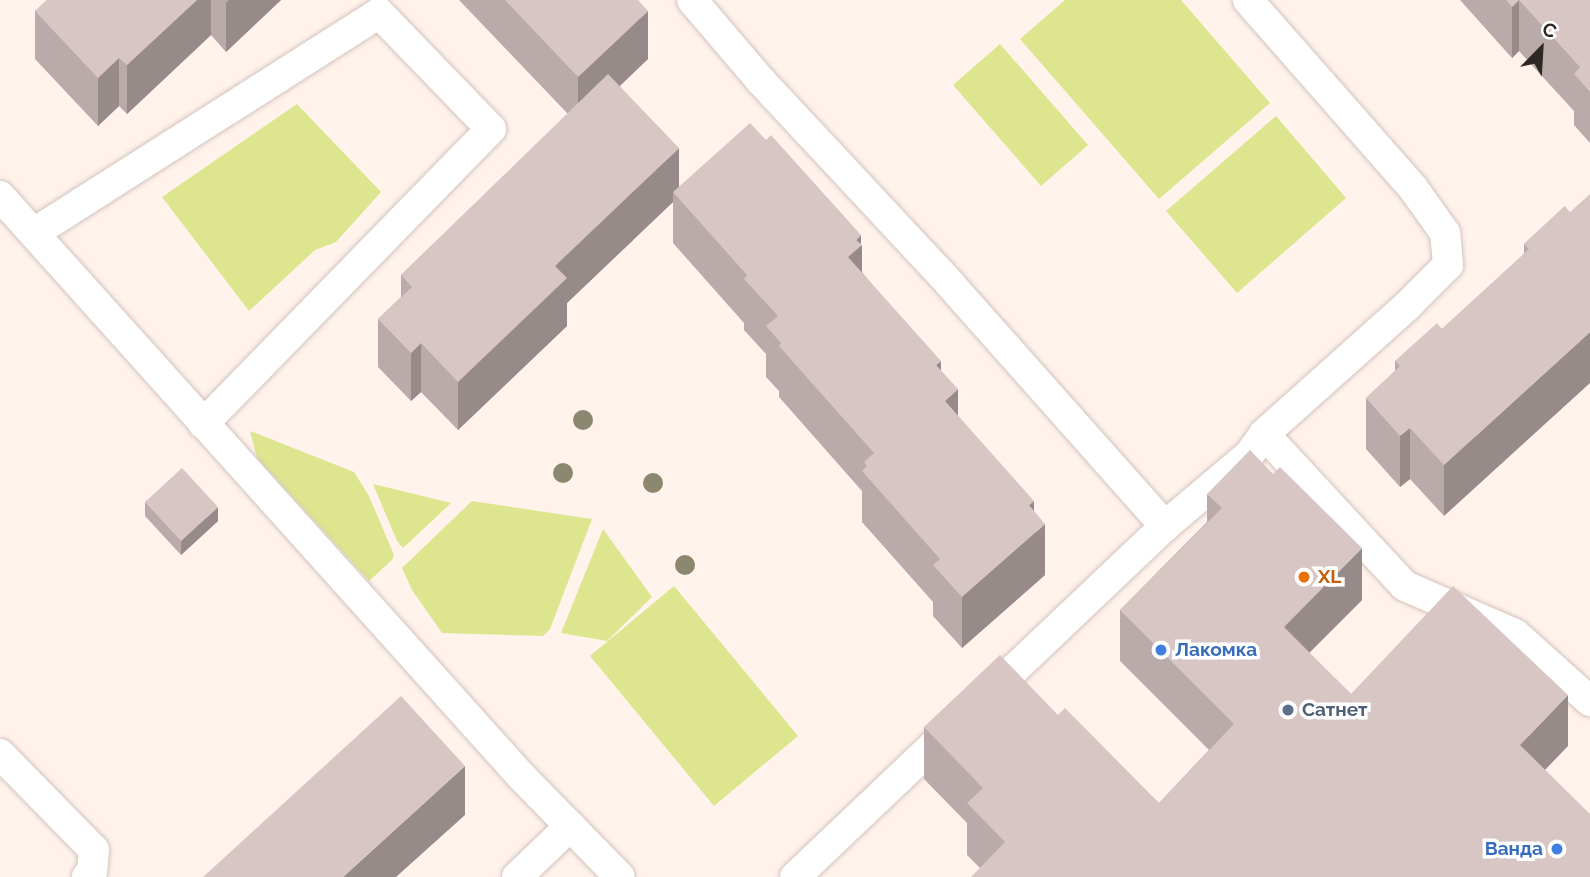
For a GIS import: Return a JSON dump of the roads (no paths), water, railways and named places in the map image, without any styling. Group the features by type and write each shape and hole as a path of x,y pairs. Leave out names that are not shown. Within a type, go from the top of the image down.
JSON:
{"lane":[{"path":"692,0 761,81 950,284 1165,526"},
{"path":"795,877 1165,526 1249,455 1264,434 1407,306 1448,265 1444,233 1413,188 1248,0"},
{"path":"34,233 379,13 491,129 203,424"},
{"path":"0,197 203,424 570,826 620,877"},
{"path":"1264,434 1405,586 1515,634 1588,694"},
{"path":"0,754 94,849 92,872 87,877"},
{"path":"517,877 570,826"}],"place":[{"name":"XL","path":"1304,577"},
{"name":"Лакомка","path":"1161,650"},
{"name":"Сатнет","path":"1288,710"},
{"name":"Ванда","path":"1557,849"}]}
